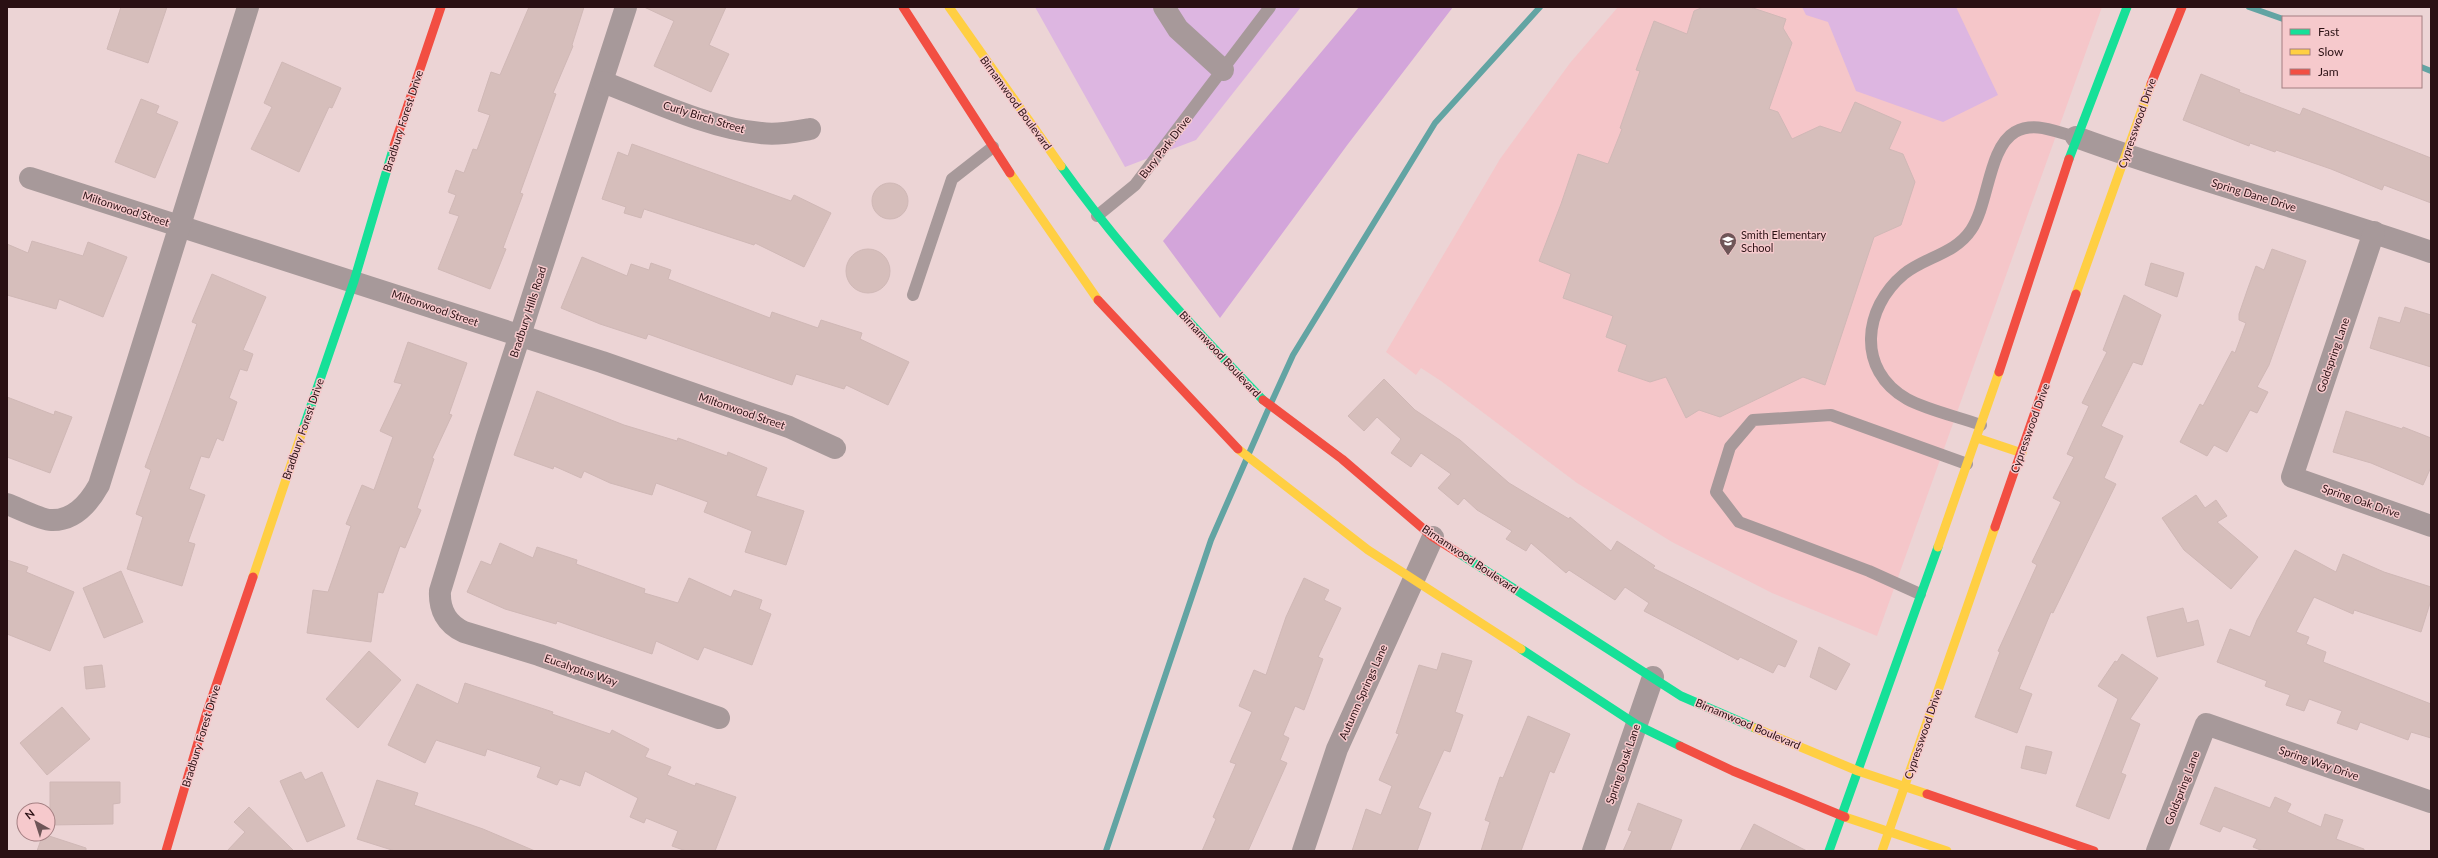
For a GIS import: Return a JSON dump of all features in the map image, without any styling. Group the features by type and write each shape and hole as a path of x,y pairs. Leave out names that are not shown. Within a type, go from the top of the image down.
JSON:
{"street":[{"path":"7,504 51,520 74,515 90,501 99,485 248,7"},
{"name":"Bradbury Forest Drive","path":"166,851 206,716 354,281 395,144 441,7"},
{"name":"Bradbury Hills Road","path":"446,618 439,602 440,591 626,7"},
{"path":"904,7 993,147 1106,310 1242,453 1368,550 1637,725 1733,771 1841,816 1888,833 1947,851"},
{"name":"Birnamwood Boulevard","path":"949,7 1097,216 1189,322 1263,400 1342,459 1433,537 1681,696 1858,771 2094,851"},
{"path":"1164,7 1178,29 1223,70"},
{"path":"1829,851 1977,438 2076,137 2127,7"},
{"name":"Cypresswood Drive","path":"1882,851 2155,72 2182,7"},
{"name":"Curly Birch Street","path":"602,82 702,118 742,130 780,134 810,129"},
{"name":"Spring Dane Drive","path":"2076,137 2126,156 2374,232 2431,252"},
{"name":"Miltonwood Street","path":"30,178 180,227 354,281 520,337 602,362 789,427 836,448"},
{"name":"Goldspring Lane","path":"2292,477 2374,232"},
{"path":"1977,438 2022,453"},
{"name":"Spring Oak Drive","path":"2292,477 2431,526"},
{"name":"Autumn Springs Lane","path":"1303,851 1337,750 1433,537"},
{"name":"Eucalyptus Way","path":"446,618 457,629 464,632 539,655 719,718"},
{"name":"Spring Dusk Lane","path":"1593,851 1653,677"},
{"name":"Goldspring Lane","path":"2157,851 2206,724"},
{"name":"Spring Way Drive","path":"2206,724 2431,802"}],"lane":[{"name":"Bury Park Drive","path":"1097,216 1135,186 1270,7"},
{"path":"1981,425 1907,399 1881,375 1874,362 1870,345 1871,327 1876,310 1889,289 1905,273 1956,246 1972,229 1999,151 2010,136 2024,128 2035,126 2076,137"},
{"path":"913,295 952,179 993,147"},
{"path":"1920,594 1868,571 1739,522 1716,492 1730,447 1754,420 1831,415 1967,464"}],"shaded area":[{"path":"1035,7 1301,7 1196,140 1125,167"},
{"path":"1359,7 1453,7 1348,144 1220,318 1163,241"},
{"name":"Smith Elementary School","path":"1618,7 2102,7 1877,636 1772,593 1672,542 1577,483 1441,381 1421,368 1416,375 1386,352 1500,159 1570,63"},
{"path":"1802,7 1956,7 1998,95 1943,122 1856,91 1828,22 1806,15"}],"building":[{"path":"121,7 167,7 148,63 107,49"},
{"path":"529,7 584,7 572,45 573,46 553,93 556,94 520,193 523,194 503,248 506,249 490,289 438,269 459,216 449,213 456,195 448,192 456,170 464,173 473,149 477,150 490,115 478,111 491,72 500,75"},
{"path":"644,7 726,7 709,45 729,54 711,92 654,66 674,21"},
{"path":"1703,7 1750,7 1786,19 1783,28 1792,43 1769,109 1778,112 1792,139 1820,126 1841,133 1855,102 1901,122 1889,149 1903,154 1915,182 1901,225 1874,237 1825,385 1803,377 1720,417 1699,410 1686,418 1666,377 1650,382 1618,371 1627,345 1606,337 1613,316 1563,298 1571,274 1539,261 1578,154 1608,164 1622,129 1620,128 1640,71 1636,70 1654,21 1687,34 1694,11"},
{"path":"282,62 341,88 332,108 329,107 299,172 251,149 272,107 264,103"},
{"path":"2201,74 2240,90 2239,92 2300,115 2303,108 2431,158 2431,203 2384,185 2382,190 2331,169 2276,150 2275,152 2250,143 2249,146 2183,120"},
{"path":"141,99 159,106 156,113 178,122 155,178 115,162"},
{"path":"632,144 791,201 794,195 831,213 804,267 755,243 754,245 644,209 641,218 624,213 626,207 602,199 618,152 628,156"},
{"path":"890,183 900,186 905,191 908,201 905,211 900,216 890,219 880,216 875,211 872,201 875,191 880,186"},
{"path":"32,241 83,256 88,242 127,257 103,317 59,299 56,309 7,295 7,244 28,253"},
{"path":"864,249 872,249 884,255 890,267 890,275 884,287 872,293 864,293 852,287 846,275 846,267 852,255"},
{"path":"2272,249 2306,261 2269,365 2257,387 2268,392 2257,413 2250,410 2227,452 2214,445 2207,456 2180,442 2200,404 2203,406 2232,351 2235,353 2246,323 2239,320 2239,314 2248,288 2256,266 2264,270"},
{"path":"582,257 627,276 631,264 649,270 651,263 671,270 668,279 770,318 772,312 818,328 821,320 862,333 860,339 909,362 888,405 846,385 844,389 796,374 792,385 648,334 646,339 600,324 561,308"},
{"path":"2151,263 2184,273 2177,297 2145,285"},
{"path":"212,274 266,297 243,350 253,354 247,371 240,369 229,398 237,402 223,441 217,438 209,458 201,456 189,489 205,495 188,542 195,544 182,586 127,569 143,517 136,514 151,470 145,467 197,324 192,322"},
{"path":"2124,295 2161,315 2142,365 2133,362 2101,426 2123,436 2104,478 2116,484 2053,613 2051,612 2019,689 2032,694 2017,733 1975,717 2000,652 1998,651 2037,565 2032,562 2061,502 2053,498 2074,457 2067,454 2089,406 2082,403 2107,352 2103,350"},
{"path":"2405,307 2431,315 2431,367 2370,348 2379,317 2400,323"},
{"path":"408,342 467,363 449,414 452,415 432,458 434,459 417,508 421,510 405,548 400,546 383,593 378,592 371,642 307,633 313,590 328,592 351,526 346,524 362,485 374,490 393,437 380,431 402,384 394,382"},
{"path":"1384,379 1415,410 1460,440 1509,483 1569,519 1570,517 1611,551 1617,541 1655,566 1653,568 1797,641 1785,667 1778,664 1773,673 1740,657 1738,660 1644,611 1649,603 1625,587 1615,600 1569,570 1566,573 1531,543 1526,551 1506,539 1512,531 1477,510 1464,498 1458,505 1438,488 1451,474 1421,453 1411,467 1391,453 1401,439 1377,417 1364,431 1348,416"},
{"path":"537,391 624,425 677,441 678,438 727,456 728,452 767,468 756,496 804,511 786,565 745,552 752,531 704,512 708,502 656,483 652,495 610,483 584,471 581,478 554,466 553,469 514,455"},
{"path":"7,397 54,415 55,411 72,417 50,473 7,457"},
{"path":"2346,411 2402,429 2403,427 2431,438 2431,467 2423,485 2371,463 2333,452"},
{"path":"2196,495 2205,508 2216,500 2227,516 2217,522 2258,557 2231,589 2184,550 2162,518"},
{"path":"500,543 533,558 537,547 577,560 576,564 645,589 644,593 678,603 689,578 731,597 734,590 762,600 759,609 771,614 752,665 704,647 698,660 656,641 652,654 557,621 556,624 505,609 467,592 481,561 491,565"},
{"path":"2295,550 2336,572 2343,554 2384,572 2431,587 2431,600 2421,632 2354,610 2353,614 2314,597 2296,632 2309,637 2306,644 2326,652 2323,662 2431,704 2431,738 2411,732 2408,740 2360,722 2357,730 2337,723 2342,711 2309,699 2304,711 2286,705 2290,695 2265,686 2267,681 2217,662 2230,629 2250,637 2257,620"},
{"path":"7,560 28,567 26,572 74,592 50,651 7,634"},
{"path":"121,571 143,622 104,638 83,588"},
{"path":"1304,578 1329,590 1324,600 1341,608 1318,657 1323,659 1304,710 1295,706 1283,735 1289,738 1280,760 1287,763 1248,851 1202,851 1216,819 1213,817 1236,764 1230,762 1252,712 1239,706 1254,670 1266,675 1286,617"},
{"path":"2183,608 2187,623 2198,620 2204,645 2157,657 2147,617"},
{"path":"1819,647 1850,664 1836,690 1810,677"},
{"path":"369,651 401,680 358,728 326,699"},
{"path":"1442,653 1472,661 1455,712 1463,715 1450,752 1444,750 1418,808 1431,813 1417,851 1352,851 1366,809 1381,815 1392,786 1379,780 1399,734 1396,733 1419,665 1437,670"},
{"path":"2122,654 2158,678 2130,719 2140,724 2121,773 2126,775 2109,819 2076,806 2118,699 2098,686 2115,661 2117,662"},
{"path":"102,665 105,687 86,689 84,667"},
{"path":"465,683 553,712 552,714 610,734 612,730 649,749 645,757 671,767 667,775 695,786 696,783 736,797 715,851 686,851 672,846 678,831 646,818 644,823 630,817 638,798 585,771 580,786 560,779 557,785 537,777 541,767 487,749 485,756 436,740 425,763 388,745 417,684 458,704"},
{"path":"62,707 90,739 47,775 20,743"},
{"path":"1528,716 1570,734 1554,773 1550,771 1521,851 1481,851 1490,822 1485,820 1500,777 1503,778"},
{"path":"2026,746 2052,752 2046,774 2021,768"},
{"path":"301,772 305,780 322,772 345,826 307,842 280,781"},
{"path":"377,780 418,793 414,805 483,829 535,851 395,851 357,839"},
{"path":"50,782 120,782 120,803 113,804 113,824 56,825 56,802 50,802"},
{"path":"2215,787 2270,808 2275,797 2291,804 2287,812 2321,827 2325,814 2343,820 2336,839 2364,849 2364,851 2263,851 2253,847 2257,839 2223,826 2220,832 2200,824"},
{"path":"1638,803 1682,820 1670,851 1623,851 1632,831 1628,830"},
{"path":"249,807 294,851 227,851 245,832 234,822"},
{"path":"1754,824 1807,851 1740,851"},
{"path":"56,838 86,848 86,851 37,851 40,842 56,842"}],"waterway":[{"path":"1272,401 1293,355 1435,123 1540,7"},
{"path":"2249,7 2282,19"},
{"path":"2422,67 2431,71"},
{"path":"1106,851 1211,540 1268,410"}],"traffic: fast":[{"path":"2069,159 2127,7"},
{"path":"303,429 354,281 394,146"},
{"path":"1061,166 1132,257 1210,344 1263,400"},
{"path":"1829,851 1938,547"},
{"path":"1460,554 1681,696 1755,728"},
{"path":"1521,649 1637,725 1680,746"}],"traffic: slow":[{"path":"949,7 1061,166"},
{"path":"2076,294 2151,84"},
{"path":"1010,173 1098,300"},
{"path":"1938,547 1999,372"},
{"path":"253,577 303,429"},
{"path":"1977,438 2022,453"},
{"path":"1238,449 1368,550 1521,649"},
{"path":"1882,851 1995,527"},
{"path":"1755,728 1858,771 1927,794"},
{"path":"1845,817 1947,851"}],"traffic: jam":[{"path":"394,146 441,7"},
{"path":"903,7 1010,173"},
{"path":"2151,84 2182,7"},
{"path":"1999,372 2069,159"},
{"path":"1995,527 2076,294"},
{"path":"1098,300 1238,449"},
{"path":"1263,400 1342,459 1433,537 1460,554"},
{"path":"166,851 206,715 253,577"},
{"path":"1680,746 1733,771 1845,817"},
{"path":"1927,794 2094,851"}],"place":[{"name":"Smith Elementary School","path":"1728,256"}]}
